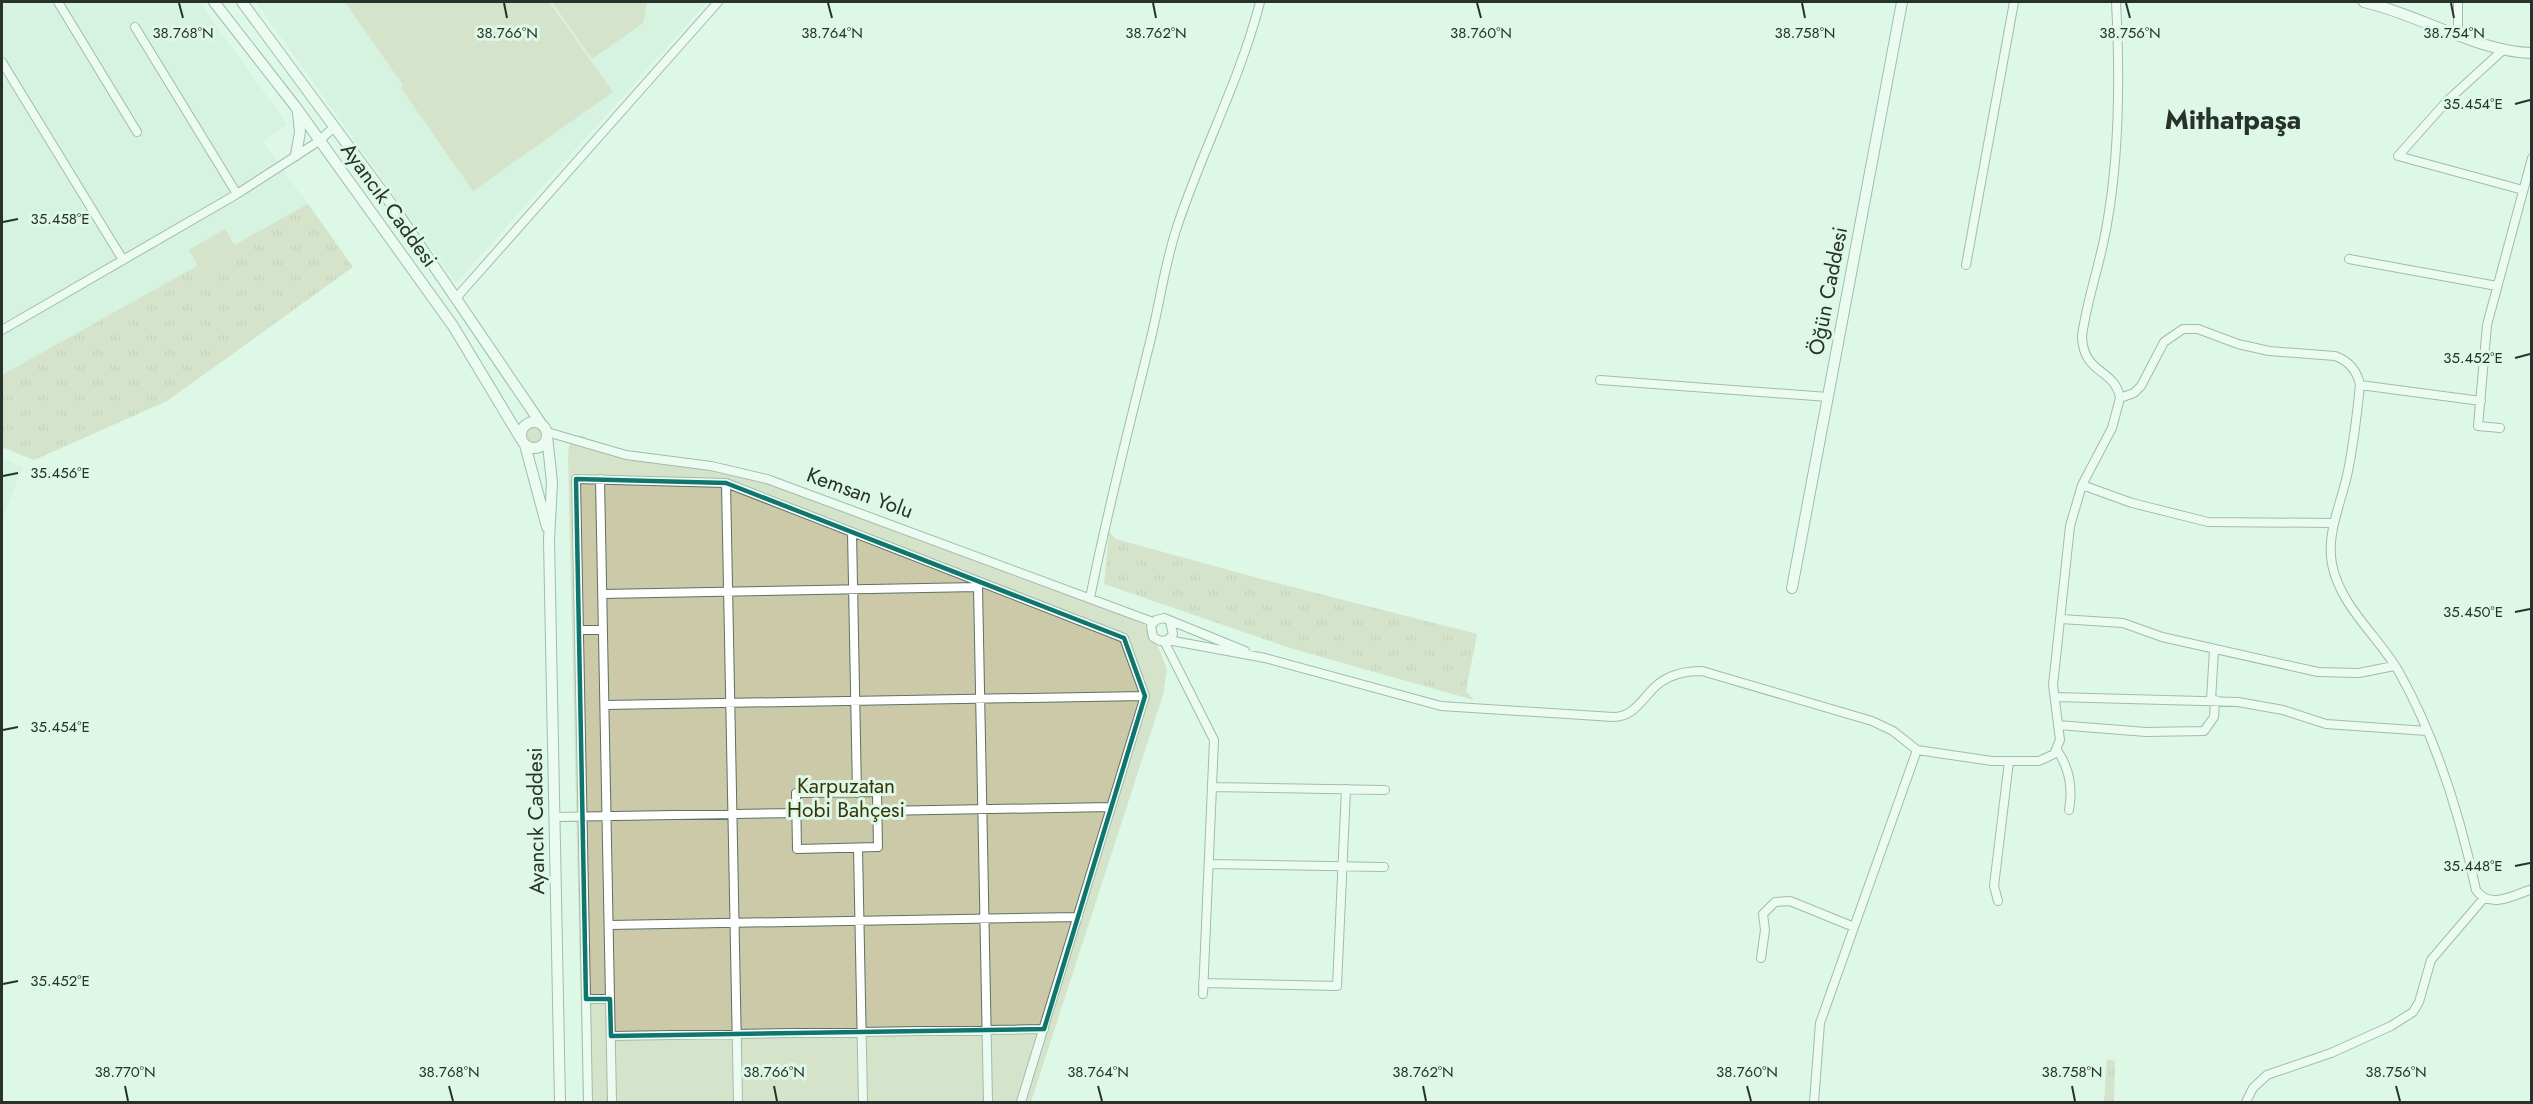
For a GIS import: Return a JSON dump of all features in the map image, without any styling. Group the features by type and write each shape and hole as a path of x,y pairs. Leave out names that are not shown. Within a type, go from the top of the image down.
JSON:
{"street":[{"path":"58,2 137,132"},
{"name":"Ayancık Caddesi","path":"214,2 298,109 453,326 523,442 540,498 549,540"},
{"name":"Ayancık Caddesi","path":"242,2 395,209 457,297 545,431 552,482 549,540 560,1102"},
{"path":"457,297 718,2"},
{"path":"1090,598 1107,508 1152,337 1170,251 1187,198 1239,71 1260,2"},
{"name":"Öğün Caddesi","path":"1792,588 1902,2"},
{"path":"1966,265 2014,2"},
{"path":"1265,658 1166,641 1153,637 1150,630 1153,622 1164,618 1265,658 1441,706 1613,717 1631,712 1664,680 1684,672 1702,671 1872,722 1893,731 1917,750 1992,761 2045,760 2057,750 2060,740 2053,685 2067,540 2082,485 2112,428 2120,398 2112,380 2097,370 2089,361 2083,349 2082,336 2107,226 2114,172 2118,97 2116,2"},
{"path":"2364,2 2386,7 2503,50 2532,53"},
{"path":"2458,2 2458,34"},
{"path":"135,27 237,194"},
{"path":"2503,50 2447,101 2398,156 2523,190"},
{"path":"2,62 123,260"},
{"path":"296,155 300,132 298,109"},
{"path":"2,330 237,194 319,141 333,128"},
{"path":"2500,428 2478,426 2487,324 2523,190 2529,177 2532,158"},
{"path":"2349,259 2497,286"},
{"path":"2120,398 2134,393 2141,386 2164,342 2178,331 2188,328 2269,351 2335,356 2345,360 2353,368 2360,385 2353,446 2334,524 2331,556 2340,586 2394,666 2427,731 2461,825 2476,890 2484,898 2498,901 2532,889"},
{"path":"1600,380 1828,397"},
{"path":"2360,385 2481,401"},
{"path":"534,422 545,431 544,443 537,448 523,442 521,430 526,424 534,422"},
{"name":"Kemsan Yolu","path":"545,431 626,455 711,466 767,479 1153,622"},
{"path":"588,1102 576,479 726,483 979,585 1125,638 1145,696 1021,1102"},
{"path":"600,479 612,1102"},
{"path":"726,483 738,1102"},
{"path":"2082,485 2132,503 2208,522 2334,524"},
{"path":"852,532 857,792"},
{"path":"602,594 853,590 979,585"},
{"path":"979,585 988,1102"},
{"path":"2061,619 2123,623 2162,637 2214,650 2332,673 2359,673 2394,666"},
{"path":"1166,641 1173,634 1170,622"},
{"path":"579,630 603,630"},
{"path":"1166,641 1214,740 1203,994"},
{"path":"2058,725 2146,732 2204,731 2214,717 2214,650"},
{"path":"604,705 1145,696"},
{"path":"2055,697 2213,699 2261,705 2326,724 2427,731"},
{"path":"1814,1102 1820,1023 1917,750"},
{"path":"2057,750 2069,775 2071,793 2069,810"},
{"path":"1998,901 1994,886 2009,760"},
{"path":"1212,787 1385,790"},
{"path":"1203,983 1337,986 1346,789"},
{"path":"877,792 878,812 878,847 797,849 796,794 877,792"},
{"path":"878,812 1111,807"},
{"path":"555,817 797,813"},
{"path":"858,848 863,1102"},
{"path":"1209,864 1384,867"},
{"path":"2247,1102 2253,1088 2267,1075 2331,1053 2391,1026 2413,1012 2419,1002 2432,960 2484,898"},
{"path":"1761,958 1764,930 1762,914 1768,906 1775,902 1790,901 1854,927"},
{"path":"609,925 1078,917"},
{"path":"586,999 610,999"},
{"path":"611,1036 1044,1029"}],"highlighted area":[{"path":"576,479 726,483 1124,638 1145,696 1044,1029 611,1036 610,999 586,999"}],"shaded area":[{"path":"2,2 199,2 287,124 263,142 353,267 167,401 34,460 2,447"},
{"path":"256,2 707,2 456,283"},
{"path":"2,458 23,467 2,520"}],"green space":[{"path":"345,2 549,2 613,92 473,191 401,88 403,85"},
{"path":"552,2 647,2 643,23 592,59"},
{"path":"308,204 353,267 167,401 34,460 2,447 2,375"},
{"path":"225,229 237,250 201,271 189,250"},
{"path":"531,428 537,428 541,435 537,442 531,442 527,438 527,432"},
{"name":"Karpuzatan Hobi Bahçesi","path":"581,435 621,457 726,464 1122,614 1146,626 1167,669 1163,695 1031,1102 583,1102 568,458 569,446"},
{"path":"1109,532 1116,539 1477,634 1466,691 1474,700 1293,649 1104,584"},
{"path":"2107,1059 2115,1061 2114,1102 2104,1102"}],"district":[{"name":"Mithatpaşa","path":"2233,120"}]}
